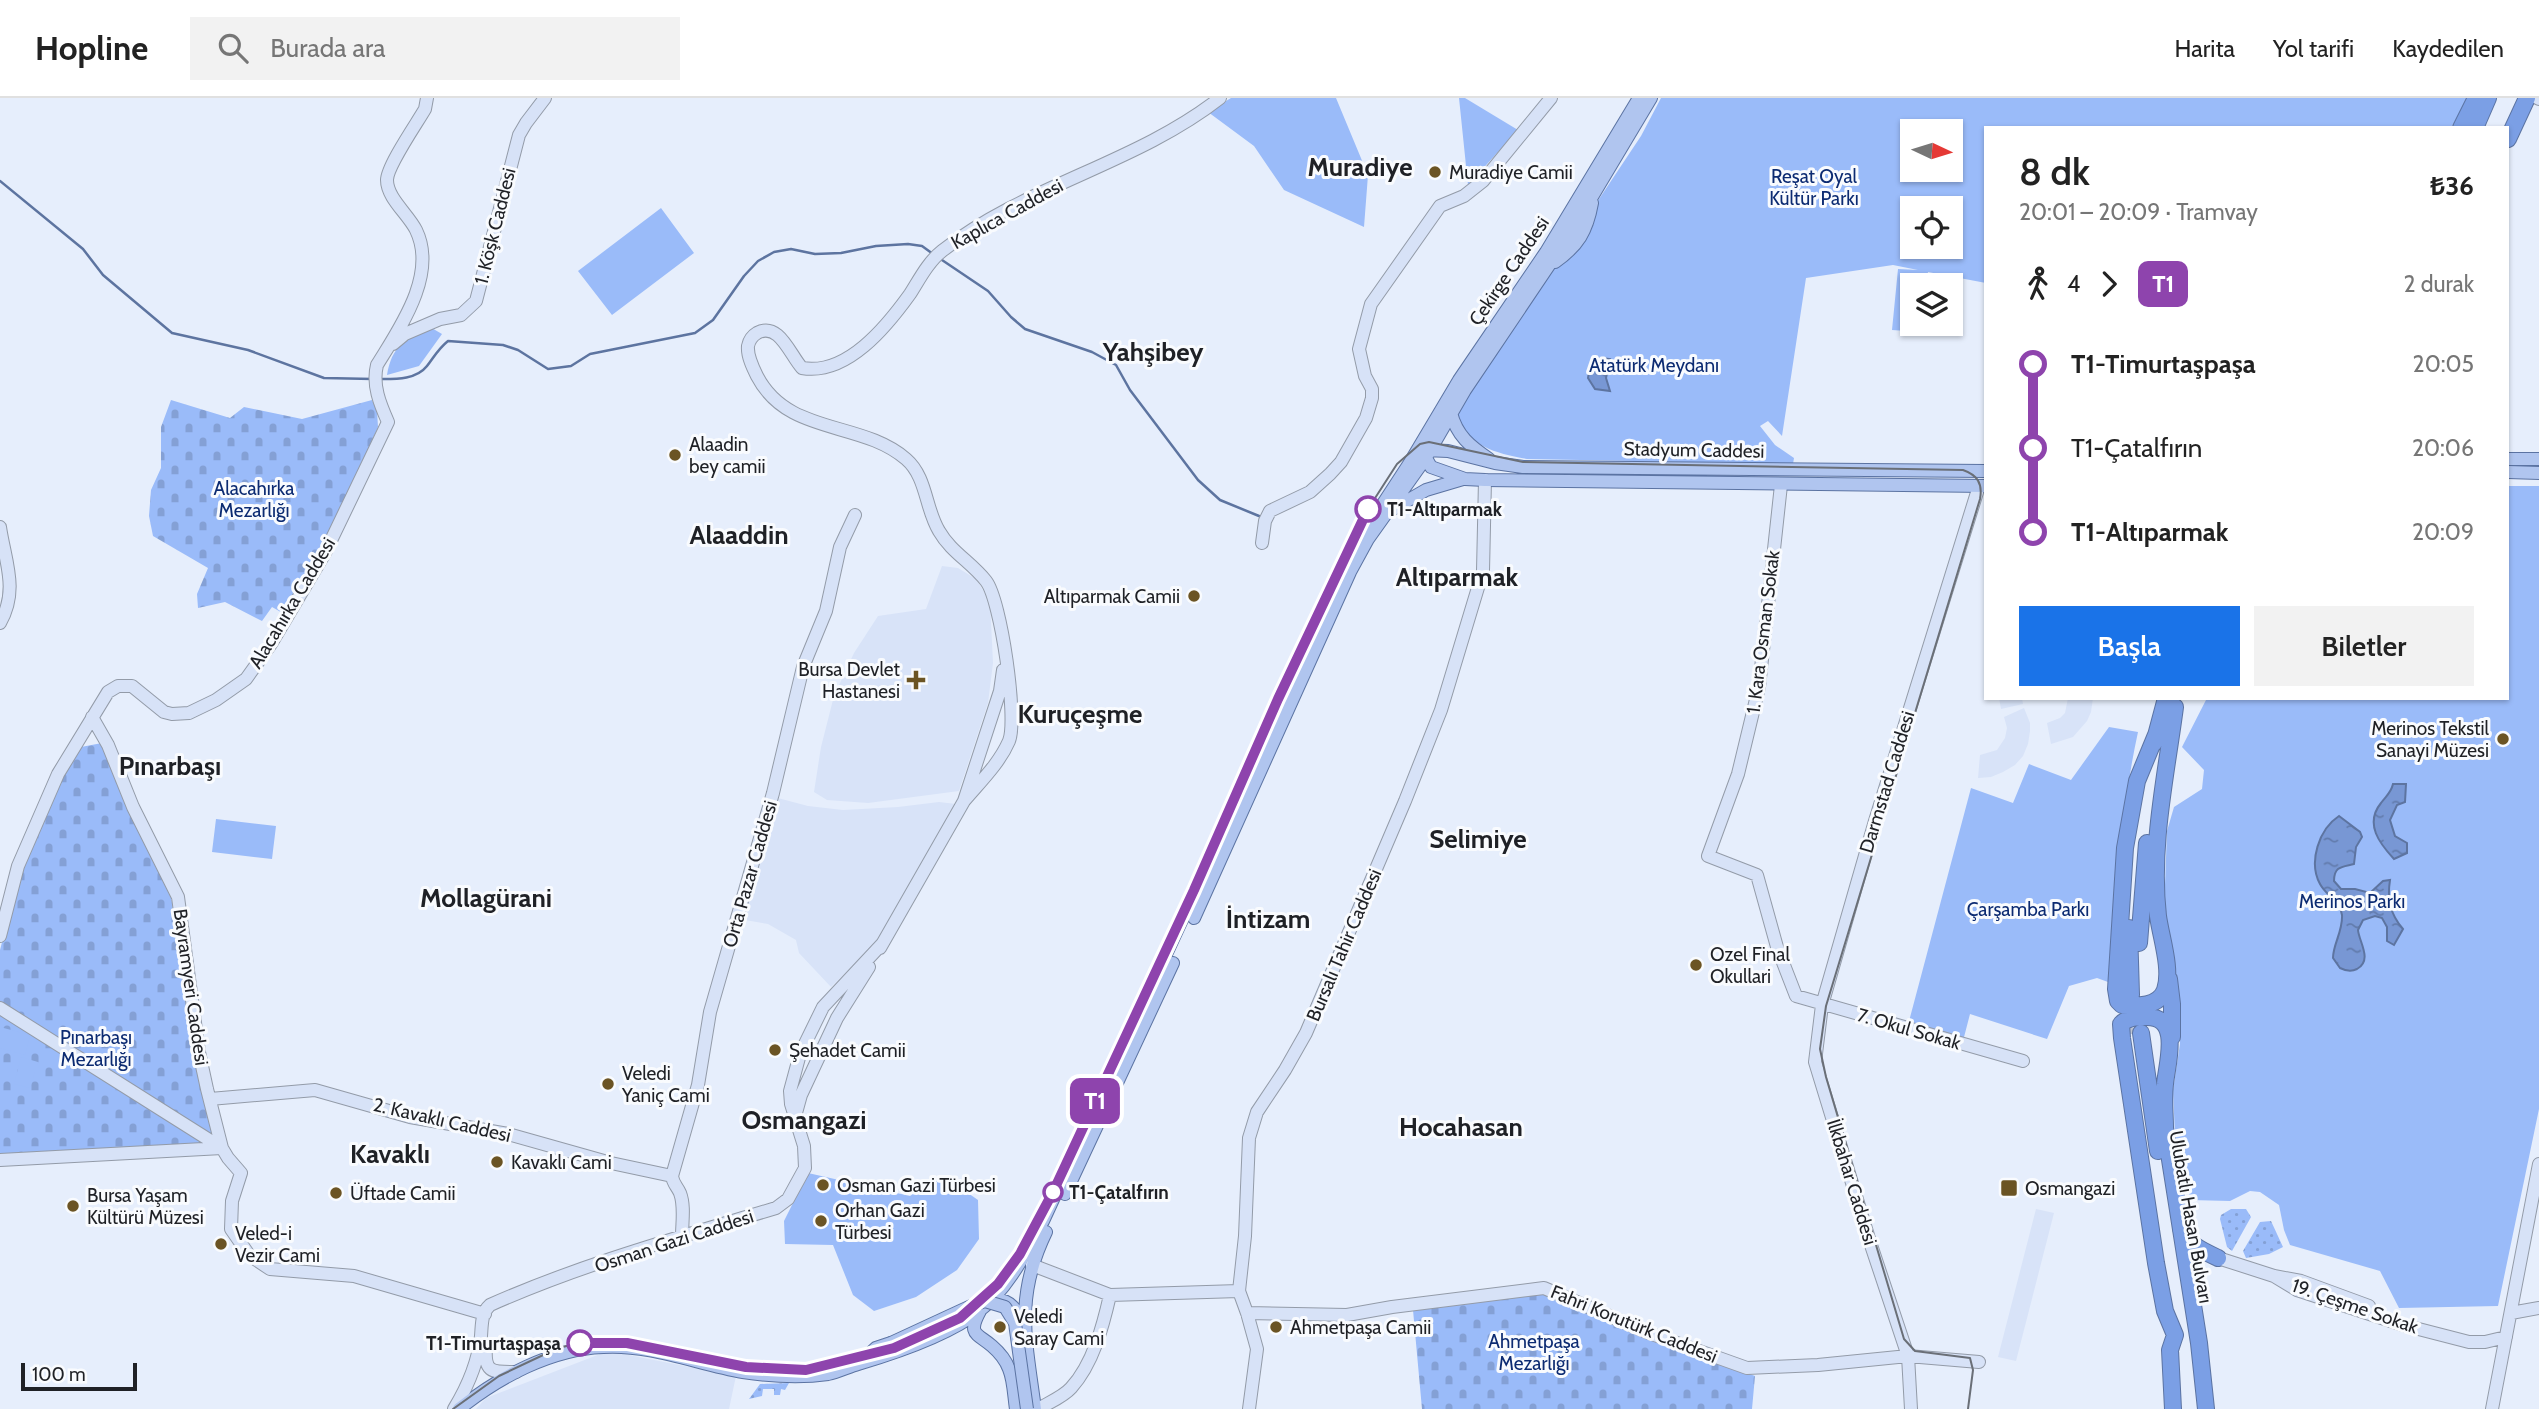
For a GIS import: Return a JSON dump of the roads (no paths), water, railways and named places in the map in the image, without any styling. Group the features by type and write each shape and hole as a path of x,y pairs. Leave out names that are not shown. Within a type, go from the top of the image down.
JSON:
{"highway":[{"path":"2462,126 2476,98"},
{"path":"2476,126 2488,98"},
{"path":"2504,126 2517,98"},
{"path":"2509,137 2526,98"},
{"path":"2129,997 2116,989 2125,848 2137,781 2173,701"},
{"path":"2173,701 2156,846 2155,886 2172,1004 2171,1050 2165,1084 2165,1128 2206,1409"},
{"path":"2173,701 2148,828 2129,997 2156,1263 2165,1311 2175,1335 2182,1409"},
{"path":"2129,997 2122,1005 2134,1006 2156,1001 2165,988 2165,962"},
{"path":"2131,1030 2125,1020 2135,1017 2156,1018 2164,1023 2171,1050"},
{"name":"Ulubatlı Hasan Bulvarı","path":"2131,1030 2146,1079 2195,1376 2196,1409"},
{"path":"2180,1228 2192,1244 2218,1258"},
{"path":"2186,1264 2189,1258 2200,1255 2218,1258"},
{"path":"2184,1306 2205,1392"},
{"path":"2173,1409 2170,1350 2175,1335"}],"main road":[{"path":"387,349 416,292 422,250 417,231 389,192 388,174 425,109 427,98"},
{"name":"1. Köşk Caddesi","path":"387,349 405,334 440,319 461,315 476,301 519,135 545,98"},
{"name":"Kaplıca Caddesi","path":"1004,658 1000,617 987,581 952,550 937,528 915,467 904,456 877,442 860,434 805,420 772,399 752,365 748,349 753,335 765,331 781,337 802,368 827,368 839,362 884,329 933,260 951,245 1008,209 1054,185 1109,162 1197,116 1220,98"},
{"path":"1262,543 1265,521 1270,511 1310,492 1330,474 1341,462 1366,418 1372,389 1365,376 1359,349 1371,304 1440,206 1464,196 1483,181 1551,98"},
{"name":"Çekirge Caddesi","path":"1426,449 1459,380 1546,251 1639,98"},
{"name":"Çekirge Caddesi","path":"1426,449 1549,266 1651,98"},
{"name":"Alacahırka Caddesi","path":"92,717 108,692 118,686 132,686 167,713 189,713 216,699 246,678 271,644 325,553 388,422 376,391 375,374 387,349"},
{"path":"1451,413 1455,428 1462,438 1495,463"},
{"path":"1025,1338 1024,1307 1035,1246 1281,700 1350,553 1409,464 1426,449"},
{"path":"1426,449 1431,467 1459,477 1485,480 1983,486"},
{"path":"459,1409 516,1372 564,1353 605,1347 666,1354 744,1372 829,1374 892,1354 961,1323 992,1300 1035,1246 1221,859 1350,572 1426,449"},
{"name":"Stadyum Caddesi","path":"1426,449 1495,463 1537,467 1984,471"},
{"path":"1459,477 1448,469 1452,459 1478,459"},
{"path":"2509,459 2539,460"},
{"path":"2509,472 2539,472"},
{"path":"1390,511 1426,490 1459,477"},
{"name":"Bursalı Tahir Caddesi","path":"1249,1409 1256,1349 1239,1291 1250,1138 1257,1112 1306,1033 1441,710 1483,571 1485,480"},
{"name":"1. Kara Osman Sokak","path":"1781,485 1759,687 1738,774 1708,856 1758,875 1777,947 1796,996"},
{"name":"Darmstad Caddesi","path":"1822,1005 1955,560 1983,486"},
{"name":"Orta Pazar Caddesi","path":"673,1176 698,1085 710,1012 774,793 803,667 826,611 840,547 855,515"},
{"path":"0,527 11,581 9,599 0,623"},
{"path":"964,800 990,771 1010,739 1013,726 1004,658"},
{"path":"796,1121 800,1095 837,1018 964,800 1000,691 1004,658"},
{"path":"0,936 18,866 58,774 92,717"},
{"name":"Bayramyeri Caddesi","path":"92,717 108,745 133,807 178,897 199,1052 222,1148"},
{"name":"Osman Gazi Caddesi","path":"485,1314 486,1308 531,1288 682,1236 776,1208 788,1199 805,1168 804,1146 791,1104 790,1091 800,1054 823,1007 882,944"},
{"name":"7. Okul Sokak","path":"1796,996 2024,1061"},
{"name":"İlkbahar Caddesi","path":"1822,1005 1815,1062 1908,1356 1911,1409"},
{"path":"0,1007 222,1148 241,1173 229,1214 231,1229 250,1255 266,1266 354,1276 485,1314"},
{"name":"2. Kavaklı Caddesi","path":"210,1099 315,1090 410,1116 508,1134 598,1160 673,1176"},
{"path":"0,1160 222,1148"},
{"path":"2492,1409 2539,1164"},
{"path":"673,1176 673,1183 680,1192 683,1205 682,1236"},
{"name":"19. Çeşme Sokak","path":"2218,1258 2274,1276 2297,1290 2403,1325 2469,1342 2485,1342 2506,1337"},
{"path":"1032,1265 1110,1295 1239,1291"},
{"name":"Fahri Korutürk Caddesi","path":"1247,1312 1347,1315 1544,1287 1649,1333 1747,1368 1818,1365 1908,1356 1979,1362"},
{"path":"992,1300 1004,1300 1019,1314 1037,1409 1070,1389 1084,1369 1104,1321 1110,1295"},
{"path":"860,1363 876,1348 985,1301 1005,1307 1016,1323 1027,1409"},
{"path":"2511,1313 2539,1308"},
{"path":"980,1311 974,1322 974,1332 978,1338 992,1346 1010,1371 1016,1409"},
{"path":"485,1314 486,1363 489,1369 495,1372 516,1372"},
{"path":"454,1409 476,1366 482,1317 485,1314"}],"water":[{"path":"1601,358 1610,359 1606,378 1610,391 1595,389 1588,378 1590,366"},
{"path":"2393,784 2406,784 2405,802 2397,805 2390,820 2395,836 2407,843 2407,853 2394,859 2379,840 2374,826 2376,811"},
{"path":"2339,816 2360,832 2362,837 2356,847 2354,864 2337,870 2334,881 2341,889 2370,893 2383,881 2390,880 2390,906 2403,929 2394,945 2387,941 2387,927 2382,918 2375,916 2363,920 2358,930 2364,961 2351,971 2340,968 2333,958 2342,915 2339,906 2320,884 2315,866 2321,837"}],"waterway":[{"path":"0,181 83,249 103,275 172,333 248,350 324,378 373,379"},
{"path":"379,379 405,378 417,374 448,341 503,345 518,350 548,369 571,366 590,354 695,333 713,320 758,261 774,252 791,249 815,254 841,253 876,246 908,244 922,246 933,254"},
{"path":"939,258 988,291 1025,329 1092,352 1116,365 1130,390 1198,480 1220,500 1259,516"}],"tunnel":[{"path":"2131,1004 2132,1034"}],"tram line":[{"path":"453,1409 499,1376 558,1348 580,1343 627,1344 746,1367 806,1370 894,1348 960,1318 984,1298 1020,1254 1053,1192 1278,699 1368,509 1397,464 1420,444 1429,442 1523,462 1963,470 1978,480 1981,488 1980,499 1826,1006 1820,1049 1904,1339 1915,1351 1970,1358 1973,1370 1968,1409"},
{"name":"T1","path":"580,1343 627,1343 746,1367 806,1370 894,1348 960,1318 998,1284 1020,1254 1053,1192 1194,890 1278,699 1368,509"}],"place":[{"name":"Muradiye Camii","path":"1435,172"},
{"name":"Alaadin bey camii","path":"675,455"},
{"name":"T1-Altıparmak","path":"1368,509"},
{"name":"Altıparmak Camii","path":"1194,596"},
{"name":"Bursa Devlet Hastanesi","path":"916,680"},
{"name":"Merinos Tekstil Sanayi Müzesi","path":"2503,739"},
{"name":"Ozel Final Okullari","path":"1696,965"},
{"name":"Şehadet Camii","path":"775,1050"},
{"name":"Veledi Yaniç Cami","path":"608,1084"},
{"name":"Kavaklı Cami","path":"497,1162"},
{"name":"Osman Gazi Türbesi","path":"823,1185"},
{"name":"Osmangazi","path":"2009,1188"},
{"name":"T1-Çatalfırın","path":"1053,1192"},
{"name":"Üftade Camii","path":"336,1193"},
{"name":"Bursa Yaşam Kültürü Müzesi̇","path":"73,1206"},
{"name":"Orhan Gazi Türbesi","path":"821,1221"},
{"name":"Veled-i Vezir Cami","path":"221,1244"},
{"name":"Veledi Saray Cami","path":"1000,1327"},
{"name":"Ahmetpaşa Camii","path":"1276,1327"},
{"name":"T1-Timurtaşpaşa","path":"580,1343"}],"district":[{"name":"Muradiye","path":"1360,167"},
{"name":"Yahşibey","path":"1153,352"},
{"name":"Alaaddin","path":"739,535"},
{"name":"Altıparmak","path":"1457,577"},
{"name":"Kuruçeşme","path":"1080,714"},
{"name":"Pınarbaşı","path":"170,766"},
{"name":"Selimiye","path":"1478,839"},
{"name":"Mollagürani","path":"486,898"},
{"name":"İntizam","path":"1268,919"},
{"name":"Osmangazi","path":"804,1120"},
{"name":"Hocahasan","path":"1461,1127"},
{"name":"Kavaklı","path":"390,1154"}],"park label":[{"name":"Reşat Oyal Kültür Parkı","path":"1814,187"},
{"name":"Atatürk Meydanı","path":"1654,365"},
{"name":"Alacahırka Mezarlığı","path":"254,499"},
{"name":"Merinos Parkı","path":"2352,901"},
{"name":"Çarşamba Parkı","path":"2028,909"},
{"name":"Pınarbaşı Mezarlığı","path":"96,1048"},
{"name":"Ahmetpaşa Mezarlığı","path":"1534,1352"}]}
